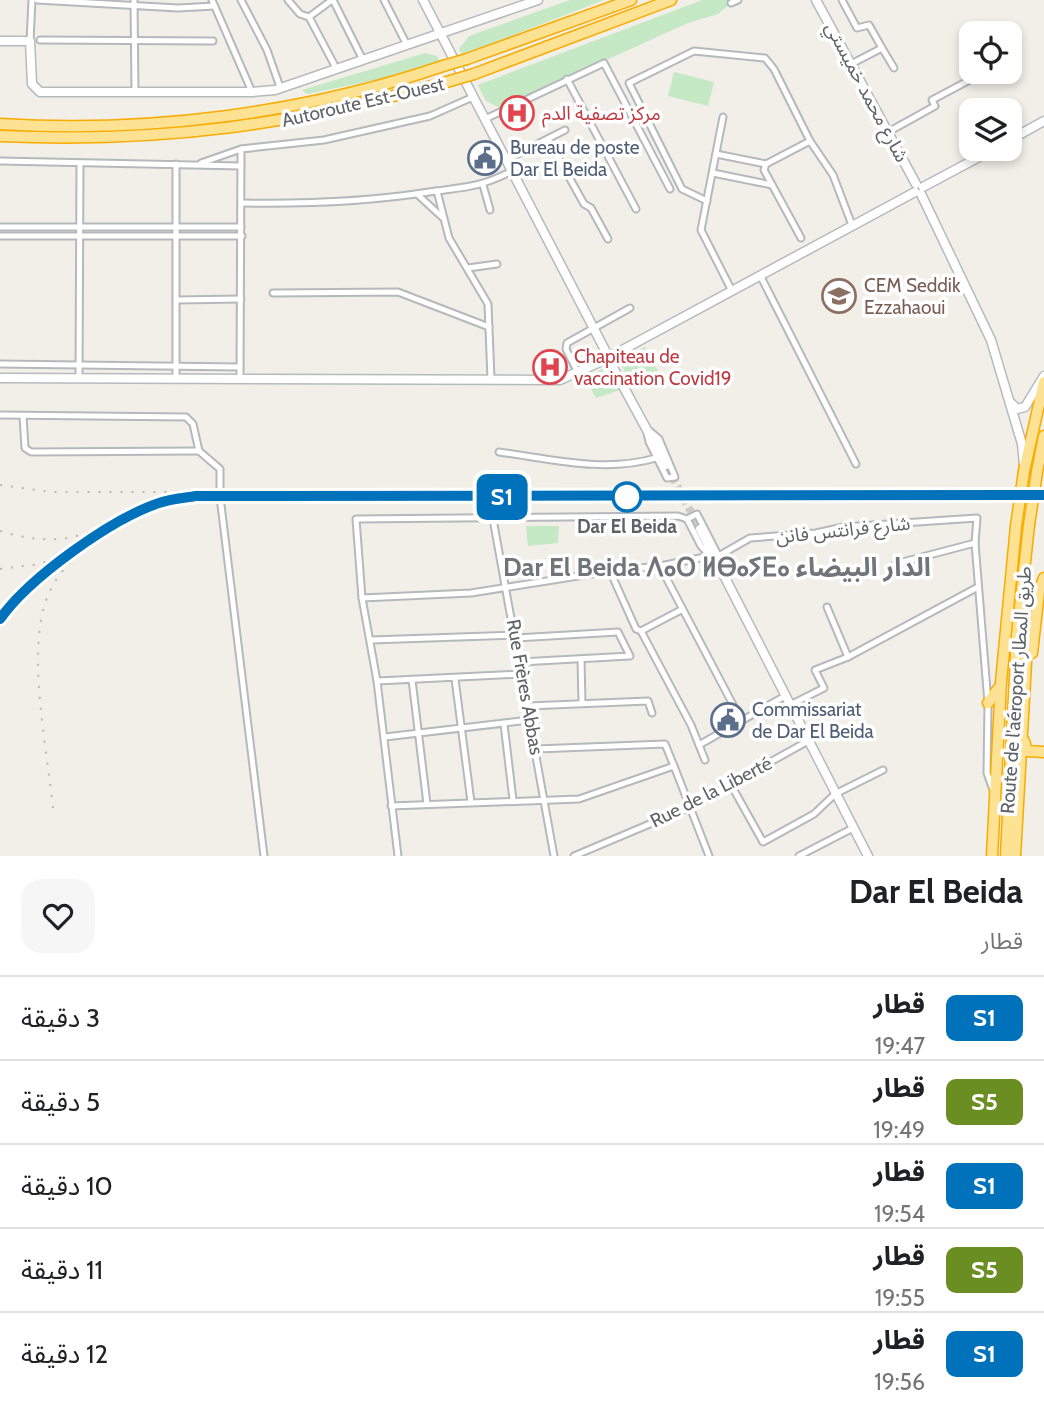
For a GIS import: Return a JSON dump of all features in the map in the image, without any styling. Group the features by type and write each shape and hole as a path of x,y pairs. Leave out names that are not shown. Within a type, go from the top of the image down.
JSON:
{"highway":[{"name":"Autoroute Est-Ouest","path":"0,124 144,123 248,113 398,81 631,0"},
{"name":"Autoroute Est-Ouest","path":"0,136 133,137 266,124 357,107 474,74 671,0"},
{"path":"0,142 46,138"},
{"path":"1024,471 1044,382"},
{"name":"Route de l'aéroport طريق المطار","path":"1006,856 1021,580 1044,436"},
{"name":"Route de l'aéroport طريق المطار","path":"992,856 1001,682 1024,471"},
{"path":"1025,698 1043,576"},
{"path":"1015,856 1025,698 1026,639 1021,580"},
{"path":"988,703 994,699 1001,682"},
{"path":"1024,717 1025,749 1044,753"},
{"path":"1019,786 1023,758 1044,753"}],"street":[{"path":"32,0 32,84 40,92 252,92 281,87 538,0"},
{"path":"37,0 135,2 178,8 213,3 252,92"},
{"path":"241,0 267,50 281,87"},
{"path":"288,0 300,14 309,17 336,68"},
{"path":"309,17 332,0 363,60"},
{"path":"384,0 407,46"},
{"path":"423,0 666,465"},
{"path":"506,0 510,9"},
{"path":"731,3 738,0"},
{"name":"شارع محمد خميستي","path":"817,0 890,131 991,340 1022,444 1024,471"},
{"path":"842,0 857,28 869,26 894,68"},
{"path":"135,2 135,92"},
{"path":"40,40 214,41"},
{"path":"0,41 30,41"},
{"path":"853,63 882,48"},
{"path":"707,201 682,189 629,83 694,51 758,55 774,69 810,141 832,175 852,225"},
{"path":"485,119 567,79 602,64 606,65 670,190"},
{"path":"567,79 636,209"},
{"path":"890,131 935,106 932,100 962,84"},
{"path":"197,165 241,149 337,137 430,116 473,97"},
{"path":"723,117 701,230 732,291"},
{"path":"1022,133 1044,121"},
{"path":"506,160 565,130"},
{"path":"548,139 584,204 592,208 608,239"},
{"path":"716,154 765,163 810,141"},
{"path":"240,379 241,149"},
{"path":"0,161 241,166"},
{"path":"0,378 560,380 579,373 761,277 972,161"},
{"path":"79,378 80,163"},
{"path":"765,163 764,170 801,238"},
{"path":"176,164 176,379"},
{"path":"242,203 334,203 417,194 482,185 512,171"},
{"path":"713,173 772,185"},
{"path":"482,185 490,210"},
{"path":"437,191 449,238 488,304 491,379"},
{"path":"417,194 442,217"},
{"path":"0,227 241,227"},
{"path":"0,236 242,236"},
{"path":"468,268 497,264"},
{"path":"761,277 856,464"},
{"path":"273,293 398,292 489,327"},
{"path":"176,300 242,299"},
{"path":"579,373 566,345 630,308"},
{"path":"0,364 240,366"},
{"path":"1008,398 1017,409 1025,407 1044,376"},
{"path":"0,415 186,417 193,424 199,451 220,469 220,497 264,856"},
{"path":"23,416 25,448 31,452 199,451"},
{"path":"646,428 659,439 675,477 667,478 656,458 646,428"},
{"path":"499,452 591,465 627,466 656,458"},
{"path":"687,519 694,514 699,517 715,559"},
{"path":"398,856 385,737 362,598 356,519 678,516 687,519 701,546 715,559"},
{"name":"شارع فرانتس فانن","path":"362,598 471,593 610,571 715,559 750,538 843,527 977,518 975,543"},
{"name":"Rue Frères Abbas","path":"493,519 508,587 554,856"},
{"path":"700,529 868,856"},
{"path":"895,564 975,543 988,703 986,773 995,793"},
{"path":"660,566 741,720"},
{"path":"610,571 705,760"},
{"path":"699,745 741,720 824,688 815,670 848,657 978,587"},
{"path":"827,607 848,657"},
{"path":"621,636 681,610"},
{"path":"371,640 618,632 630,656 520,662"},
{"path":"581,659 582,703"},
{"path":"377,681 523,674"},
{"path":"455,679 471,802"},
{"path":"412,680 428,804"},
{"path":"528,706 648,701 652,713"},
{"path":"385,737 530,720"},
{"path":"503,724 513,800"},
{"name":"Rue de la Liberté","path":"573,856 690,807 808,741"},
{"path":"536,749 665,744 709,856"},
{"path":"391,806 545,798 579,799 674,766"},
{"path":"730,783 763,842 814,814 835,794 883,770"},
{"path":"799,856 853,828"}],"green space":[{"path":"570,0 604,0 462,55 459,49 469,36"},
{"path":"702,0 735,0 718,14 688,23 500,108 486,101 478,85"},
{"path":"425,53 437,56 440,62 381,79 307,94 302,90"},
{"path":"674,72 714,82 708,106 668,96"},
{"path":"645,347 659,373 633,388 621,364 625,357"},
{"path":"605,368 610,371 620,390 596,398 584,376"},
{"path":"526,526 559,526 558,543 528,546"}],"tunnel":[{"path":"666,465 700,529"}],"railway":[{"path":"0,485 50,492 1044,491"},
{"path":"0,531 30,538 55,539 75,536 152,506 177,500"},
{"path":"53,808 38,668 42,615 49,593 59,575 103,533"},
{"path":"0,569 40,564 80,547"},
{"path":"0,619 14,600 60,561"}],"train":[{"name":"S1","path":"0,619 14,600 67,555 130,516 159,503 196,496 1044,495"}],"place":[{"name":"مركز تصفية الدم","path":"517,113"},
{"name":"Bureau de poste Dar El Beida","path":"485,158"},
{"name":"CEM Seddik Ezzahaoui","path":"839,296"},
{"name":"Chapiteau de vaccination Covid19","path":"550,367"},
{"name":"Dar El Beida","path":"627,497"},
{"name":"Commissariat de Dar El Beida","path":"728,720"}],"district":[{"name":"Dar El Beida ⴷⴰⵔ ⵍⴱⴰⵢⴹⴰ الدار البيضاء","path":"717,567"}]}
